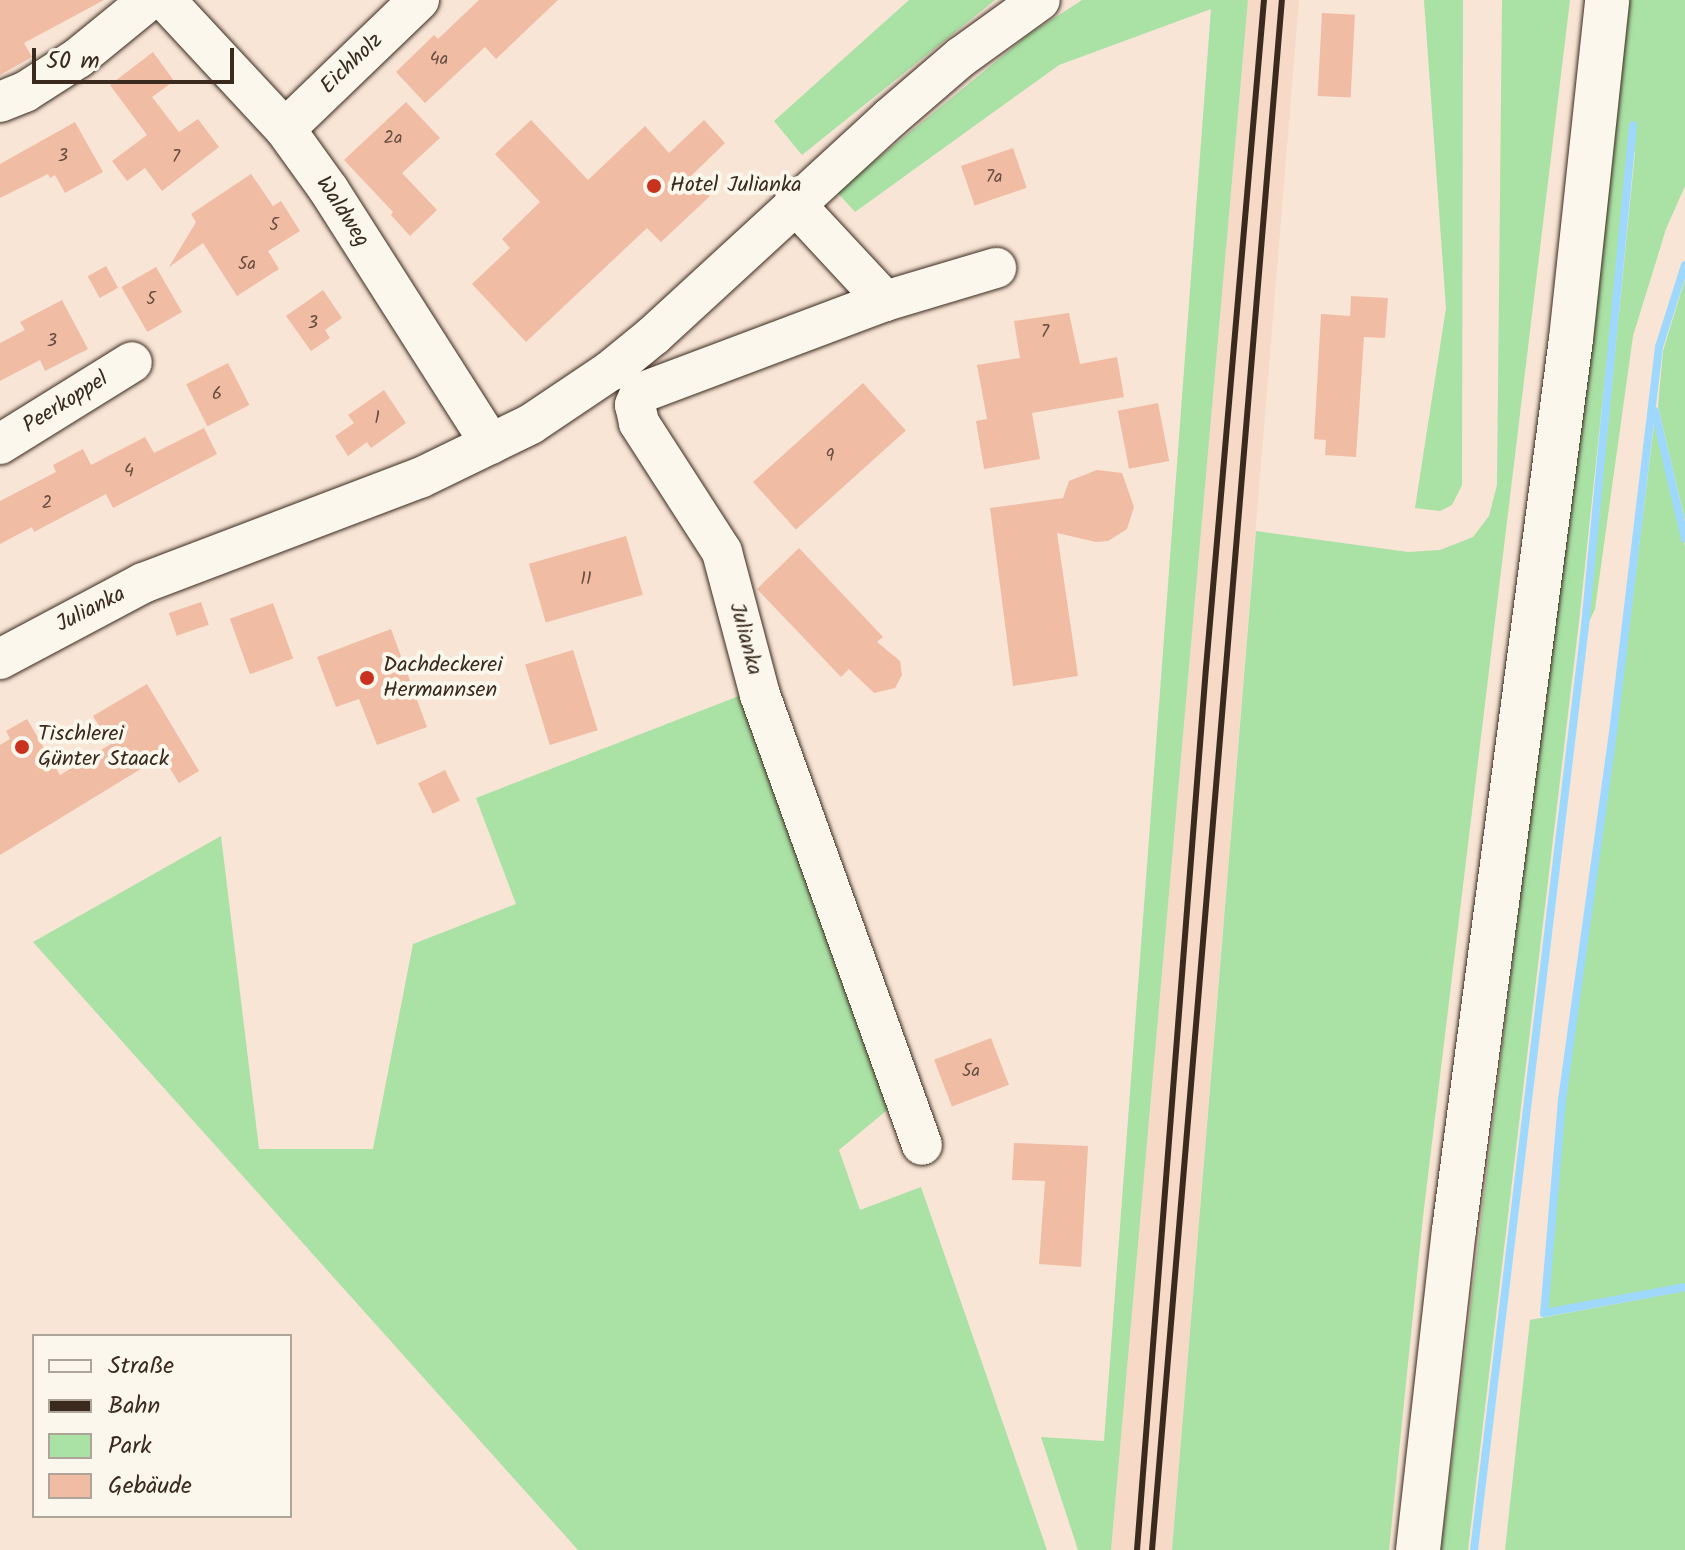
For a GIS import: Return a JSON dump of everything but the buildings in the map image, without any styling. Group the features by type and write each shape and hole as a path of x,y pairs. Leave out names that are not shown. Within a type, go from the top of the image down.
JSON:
{"highway":[{"path":"1418,1550 1454,1230 1571,339 1607,0"}],"street":[{"path":"0,102 25,92 78,58 149,0"},
{"name":"Waldweg","path":"165,0 285,129 329,190 491,444"},
{"name":"Eichholz","path":"285,129 419,0"},
{"name":"Julianka","path":"0,659 143,583 420,478 531,424 610,371 654,335 794,203 961,57 1040,0"},
{"path":"794,203 885,301"},
{"name":"Julianka","path":"922,1145 760,695 722,552 639,423 635,405 640,393 885,301 996,268"},
{"name":"Peerkoppel","path":"0,444 132,362"}],"shaded area":[{"path":"1248,0 1299,0 1172,1550 1111,1550"}],"green space":[{"path":"909,0 995,0 802,155 774,121"},
{"path":"1082,0 1248,0 1111,1550 1078,1550 1041,1437 1104,1441 1211,9 1059,65 855,212 837,192 1028,35"},
{"path":"1424,0 1463,0 1462,485 1452,505 1440,511 1415,508 1446,308"},
{"path":"1502,0 1570,0 1423,1217 1389,1550 1172,1550 1256,531 1408,552 1440,550 1473,537 1489,516 1497,485"},
{"path":"1629,0 1685,0 1685,186 1666,229 1633,336 1595,609 1588,624 1635,152 1629,152 1579,622 1468,1550 1441,1550"},
{"path":"1685,279 1685,521 1658,406 1663,351"},
{"path":"1655,417 1685,547 1685,1284 1548,1309 1564,1100 1617,726"},
{"path":"744,694 892,1106 839,1150 860,1210 921,1187 1047,1550 578,1550 33,942 221,836 259,1149 373,1149 413,944 516,904 476,798"},
{"path":"1685,1291 1685,1550 1505,1550 1530,1320"}],"waterway":[{"path":"1474,1550 1585,626 1633,125"},
{"path":"1685,265 1659,347 1614,725 1562,1100 1544,1313 1685,1287"},
{"path":"1655,411 1685,539"}],"railway":[{"path":"1137,1550 1206,668 1264,0"},
{"path":"1152,1550 1282,0"}],"place":[{"name":"Hotel Julianka","path":"654,186"},
{"name":"Dachdeckerei Hermannsen","path":"367,678"},
{"name":"Tischlerei Günter Staack","path":"22,747"}]}
